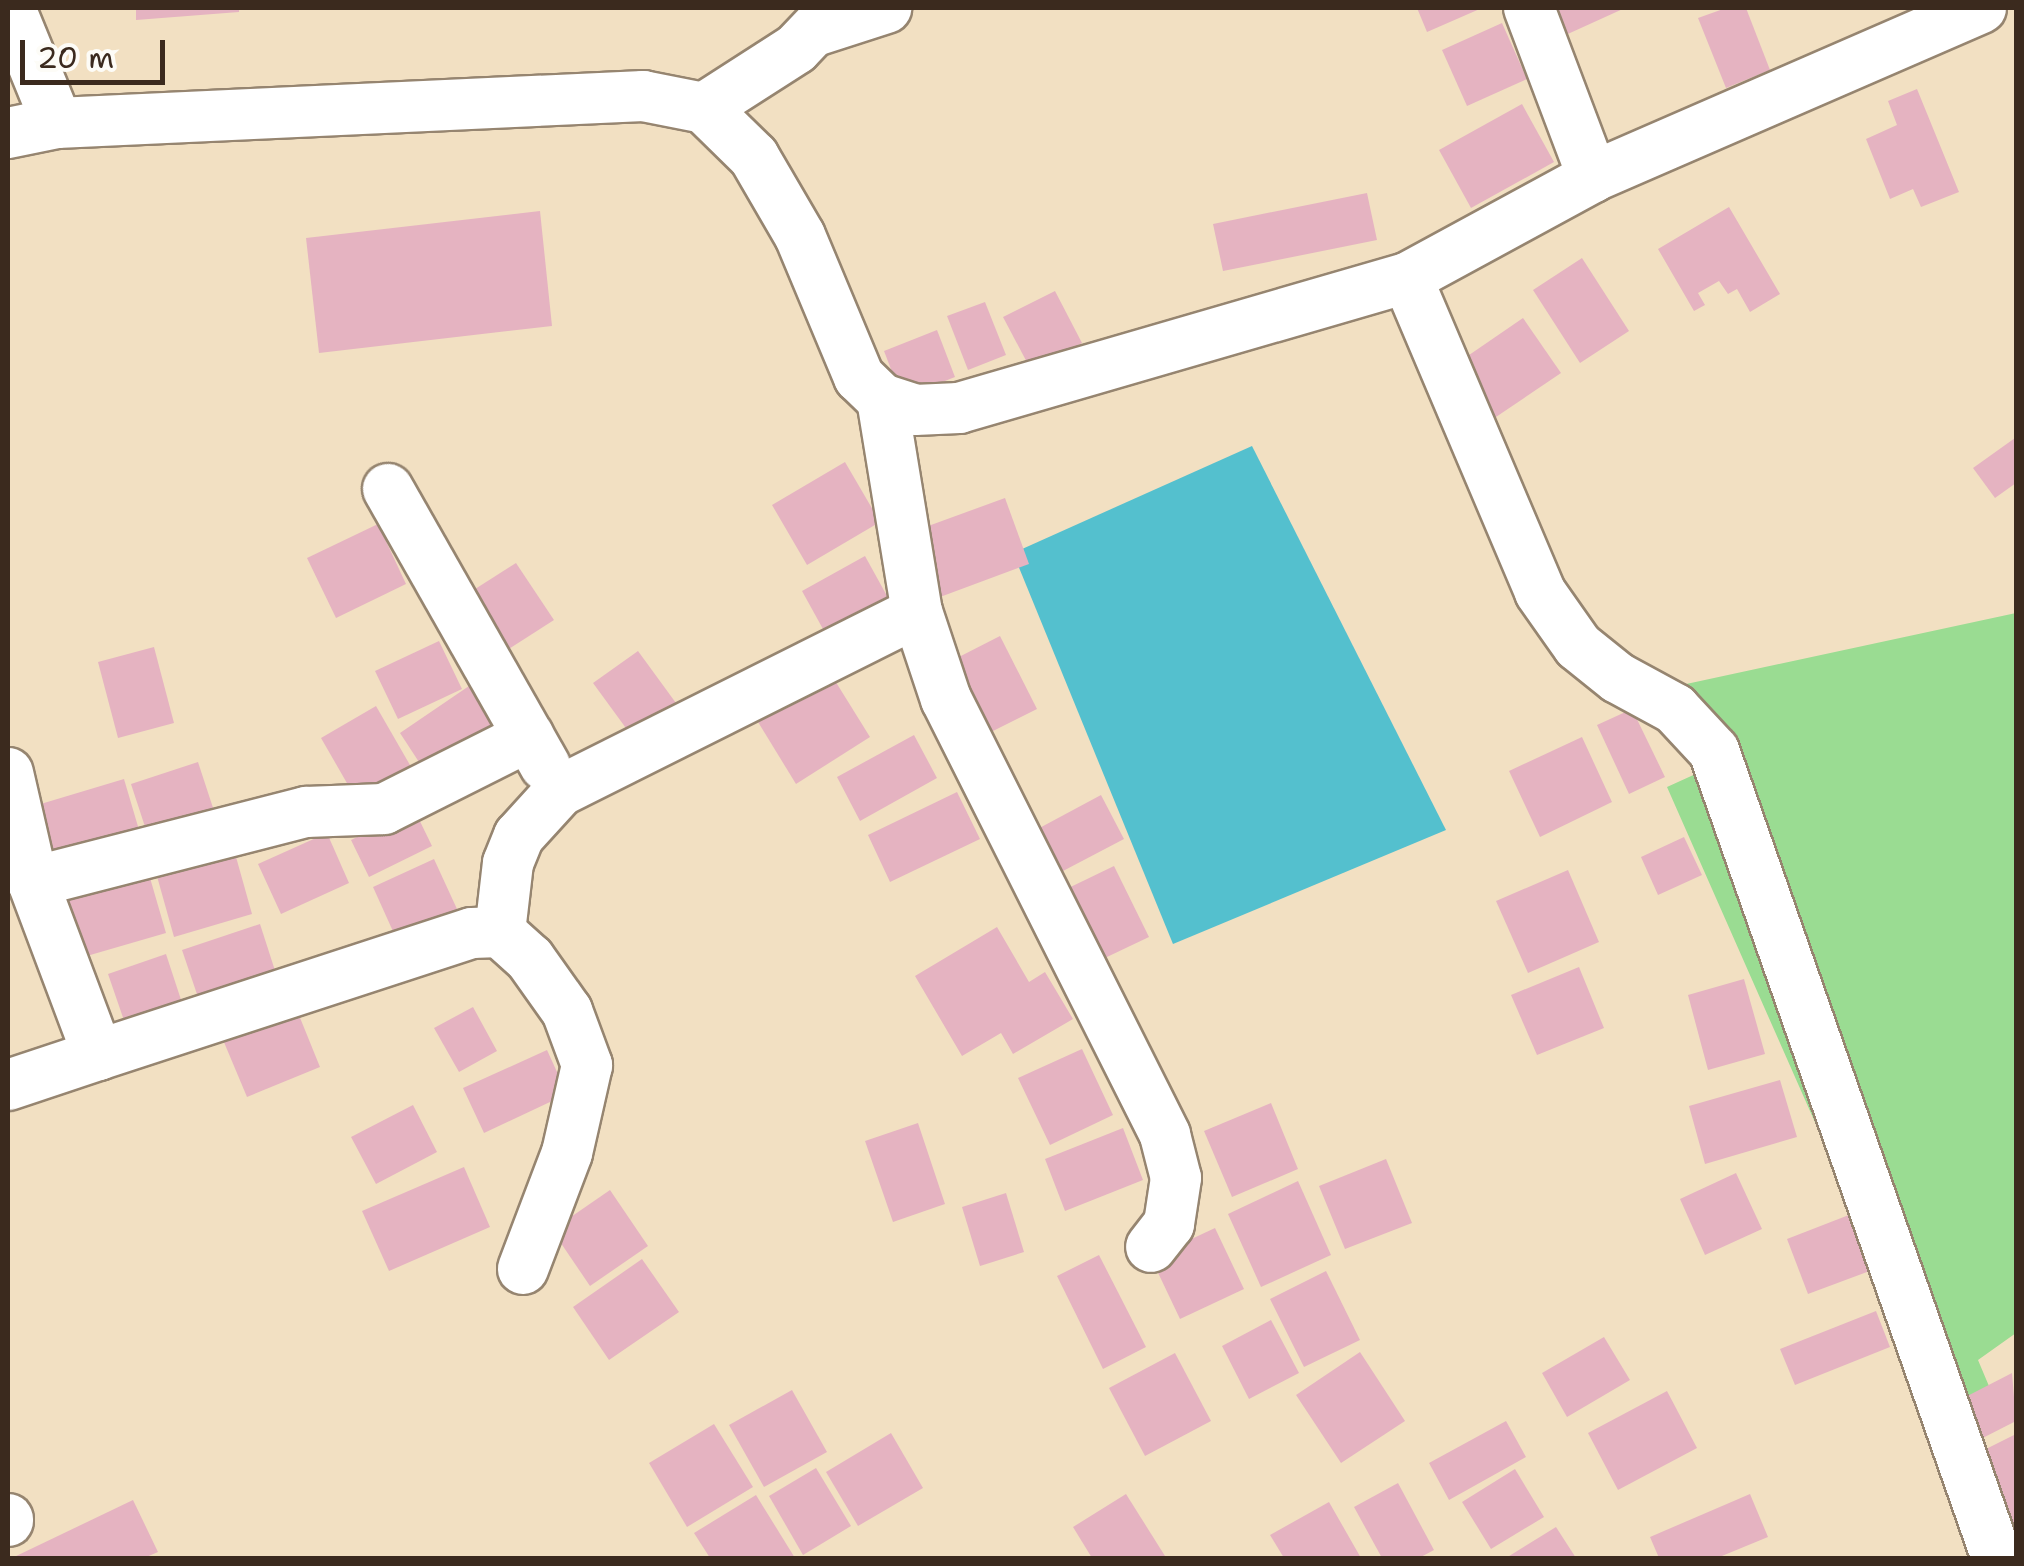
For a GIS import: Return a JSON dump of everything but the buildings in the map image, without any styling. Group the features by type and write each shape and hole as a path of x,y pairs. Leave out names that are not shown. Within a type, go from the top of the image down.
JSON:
{"street":[{"path":"10,8 56,123"},
{"path":"704,108 825,19 886,8"},
{"path":"1529,8 1593,177"},
{"path":"8,134 56,123 643,96 704,108 754,156 800,236 859,377 882,399 915,410 959,408 1407,278 1593,177 1981,8"},
{"path":"1407,278 1540,592 1578,646 1618,678 1675,709 1714,751 1997,1558"},
{"path":"882,399 917,612 979,767 1165,1135 1176,1178 1169,1224 1150,1247"},
{"path":"388,489 560,791"},
{"path":"500,932 508,864 519,836 560,791 917,612"},
{"path":"33,882 306,812 384,809 529,736"},
{"path":"8,772 33,882 98,1055"},
{"path":"8,1085 192,1029 306,982 472,934 500,932 530,960 567,1011 588,1065 567,1154 523,1269"}],"green space":[{"path":"2016,613 2016,1333 1978,1360 2002,1417 1926,1374 1667,787 1700,772 1677,686"}],"water":[{"path":"1252,446 1446,830 1173,944 1013,553"}]}
